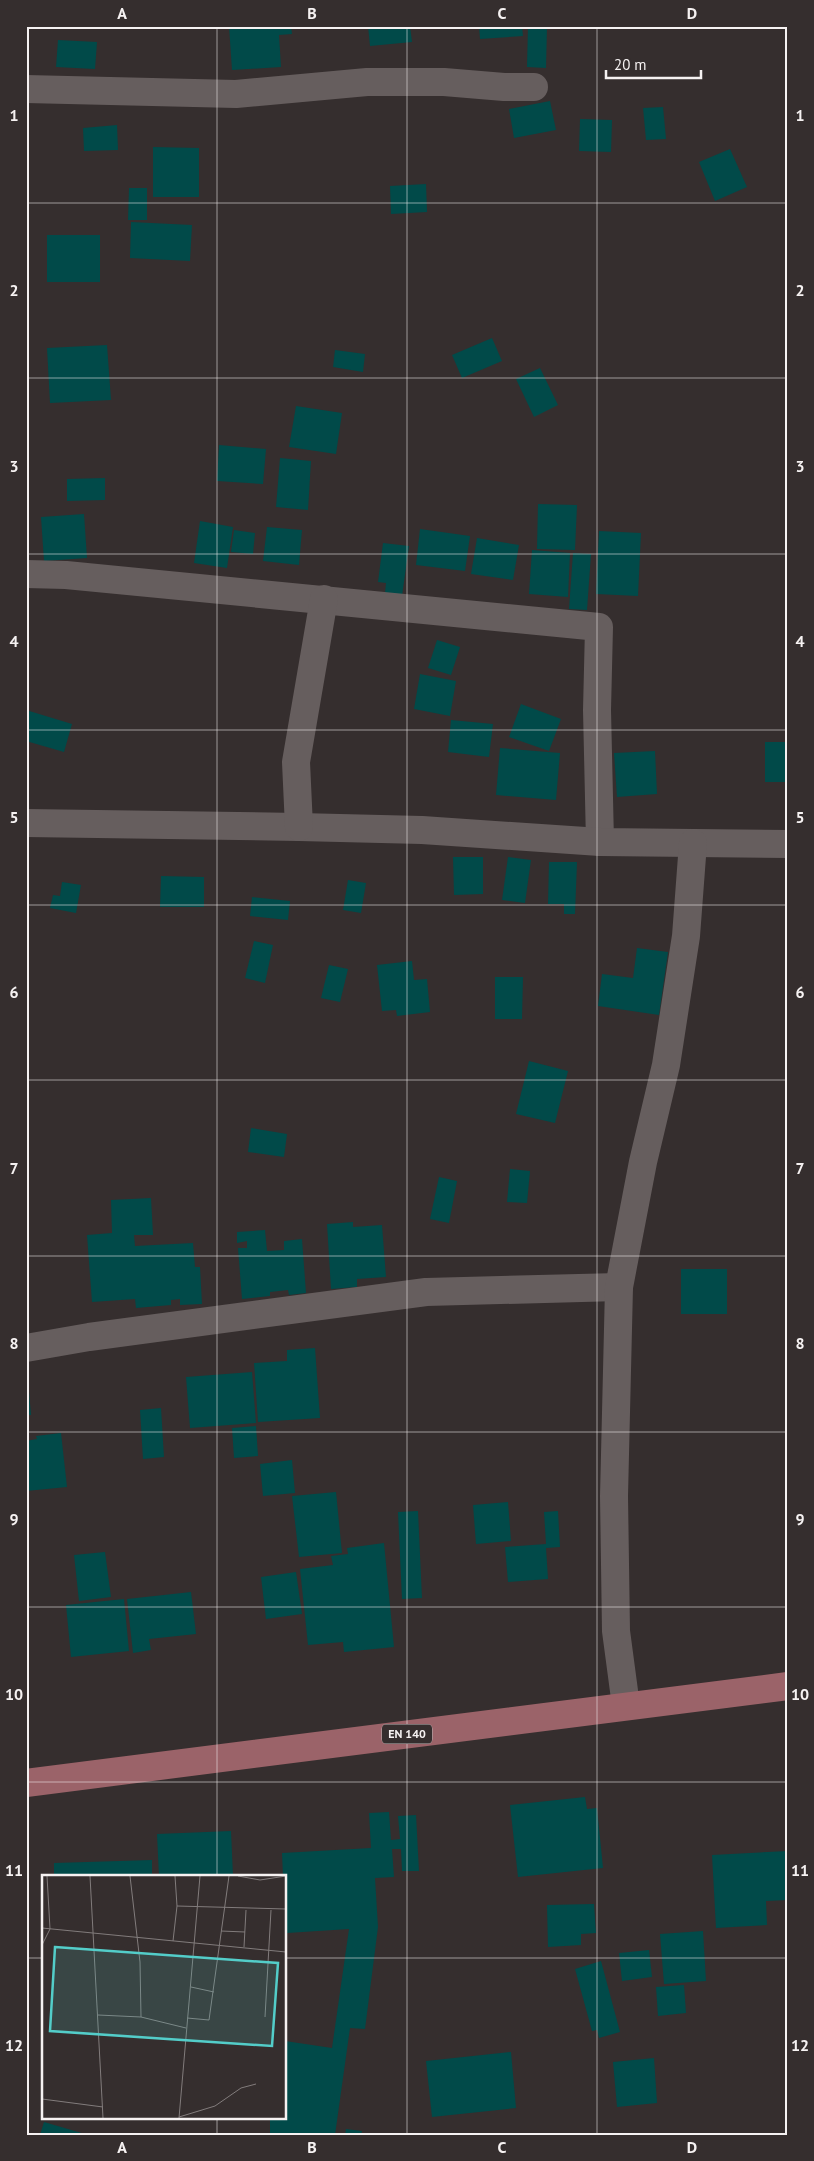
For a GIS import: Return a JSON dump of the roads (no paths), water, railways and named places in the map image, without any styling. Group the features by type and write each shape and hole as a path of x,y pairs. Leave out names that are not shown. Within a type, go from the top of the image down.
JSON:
{"main road":[{"name":"EN 140","path":"26,1783 788,1686"}],"street":[{"path":"26,89 236,94 367,82 444,82 504,87 534,86"},
{"path":"26,574 66,575 324,599 599,628 597,710 600,842"},
{"path":"299,827 296,762 324,599"},
{"path":"26,823 422,830 600,842 788,844"},
{"path":"626,1706 616,1631 614,1496 619,1287 643,1162 666,1065 686,936 693,843"},
{"path":"26,1348 89,1337 426,1292 619,1287"}]}
